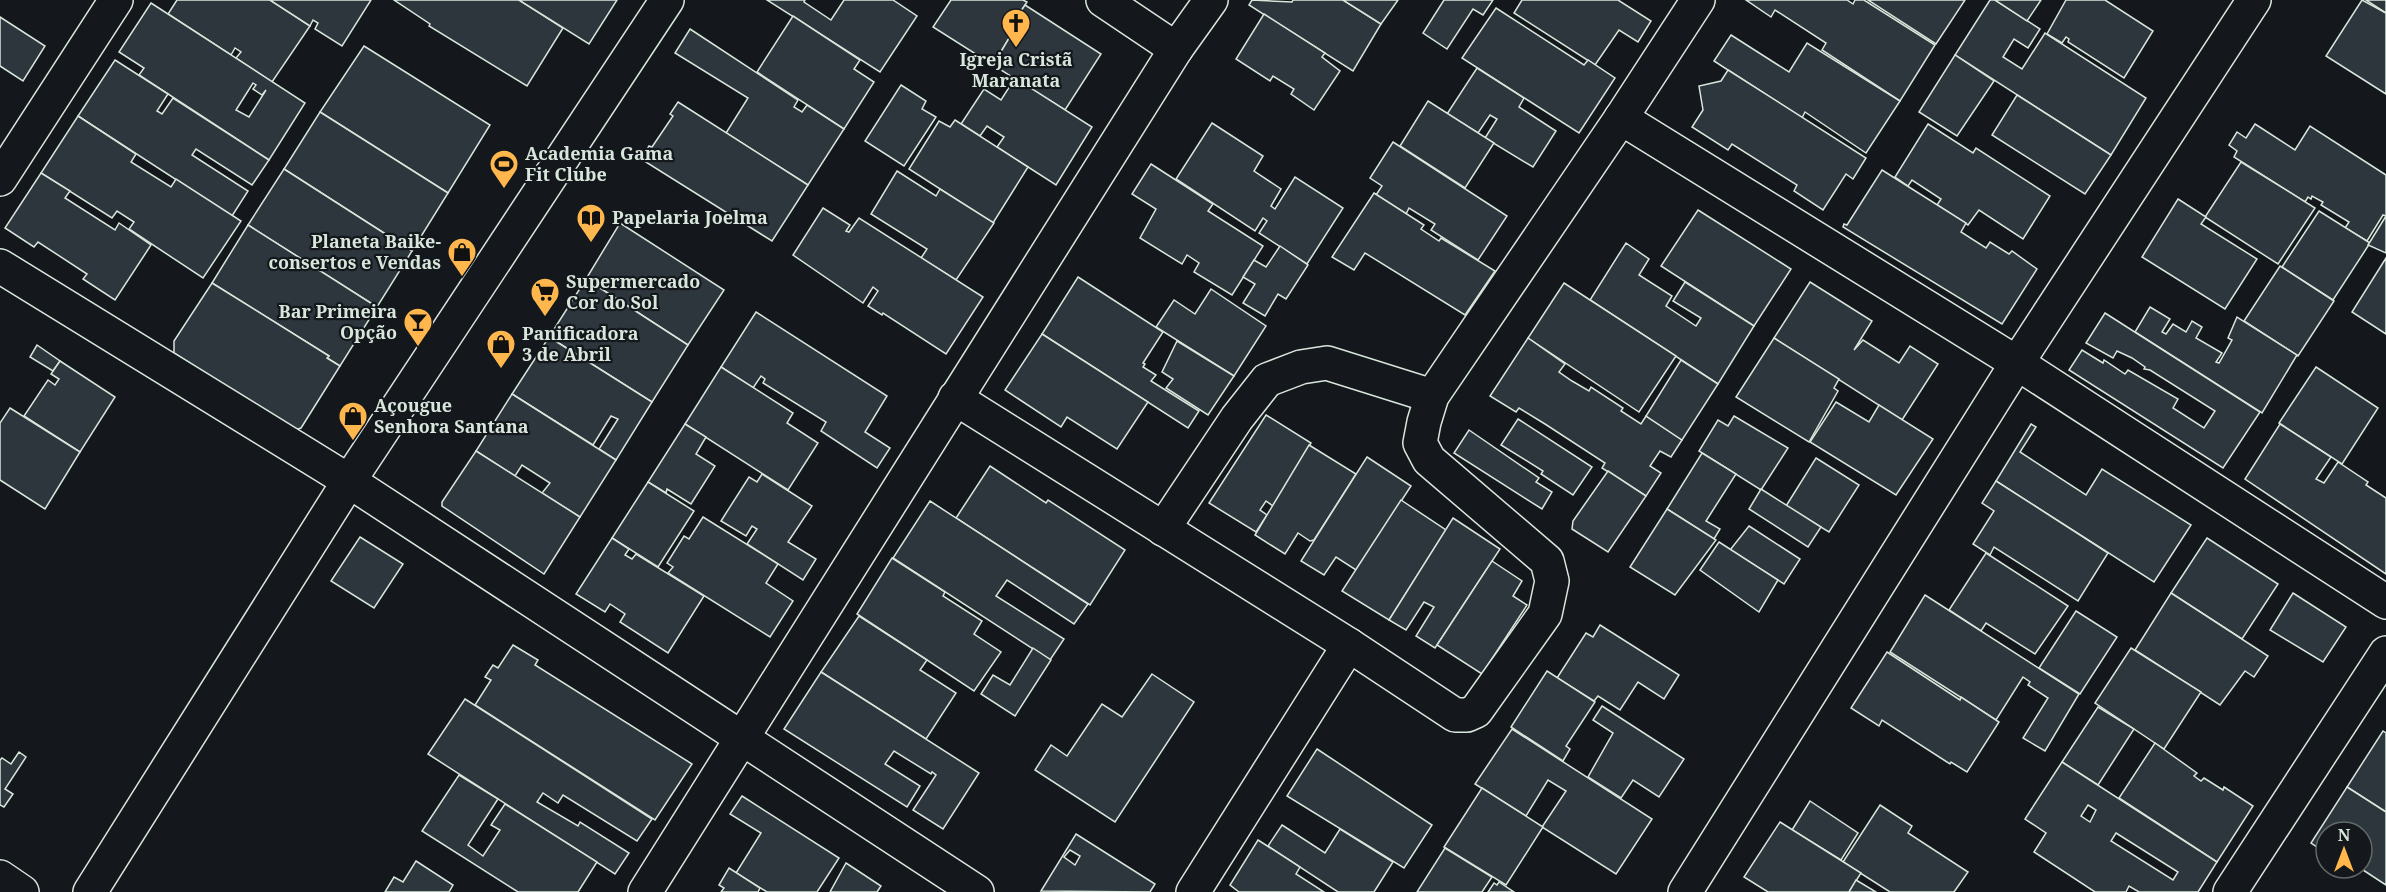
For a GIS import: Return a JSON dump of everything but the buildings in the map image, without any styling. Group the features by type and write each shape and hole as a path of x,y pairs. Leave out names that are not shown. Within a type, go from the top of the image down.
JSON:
{"street":[{"path":"0,179 116,0"},
{"path":"90,892 349,481 667,0"},
{"path":"1103,0 1176,49"},
{"path":"645,892 741,736 1176,49 1211,0"},
{"path":"955,398 1455,714 1476,711 1545,614 1552,581 1547,561 1429,460 1420,443 1432,396 1621,118 1698,0"},
{"path":"1685,892 2017,363 2254,0"},
{"path":"1621,118 2017,363 2386,602"},
{"path":"0,266 349,481 977,892"},
{"path":"1163,530 1238,418 1267,380 1301,367 1327,363 1432,396"},
{"path":"1193,892 1349,645"},
{"path":"2230,892 2386,653"},
{"path":"0,877 22,892"}],"place":[{"name":"Igreja Cristã Maranata","path":"1016,48"},
{"name":"Academia Gama Fit Clube","path":"504,190"},
{"name":"Papelaria Joelma","path":"591,244"},
{"name":"Planeta Baike- consertos e Vendas","path":"462,278"},
{"name":"Supermercado Cor do Sol","path":"545,318"},
{"name":"Bar Primeira Opção","path":"418,348"},
{"name":"Panificadora 3 de Abril","path":"501,370"},
{"name":"Açougue Senhora Santana","path":"353,442"}]}
